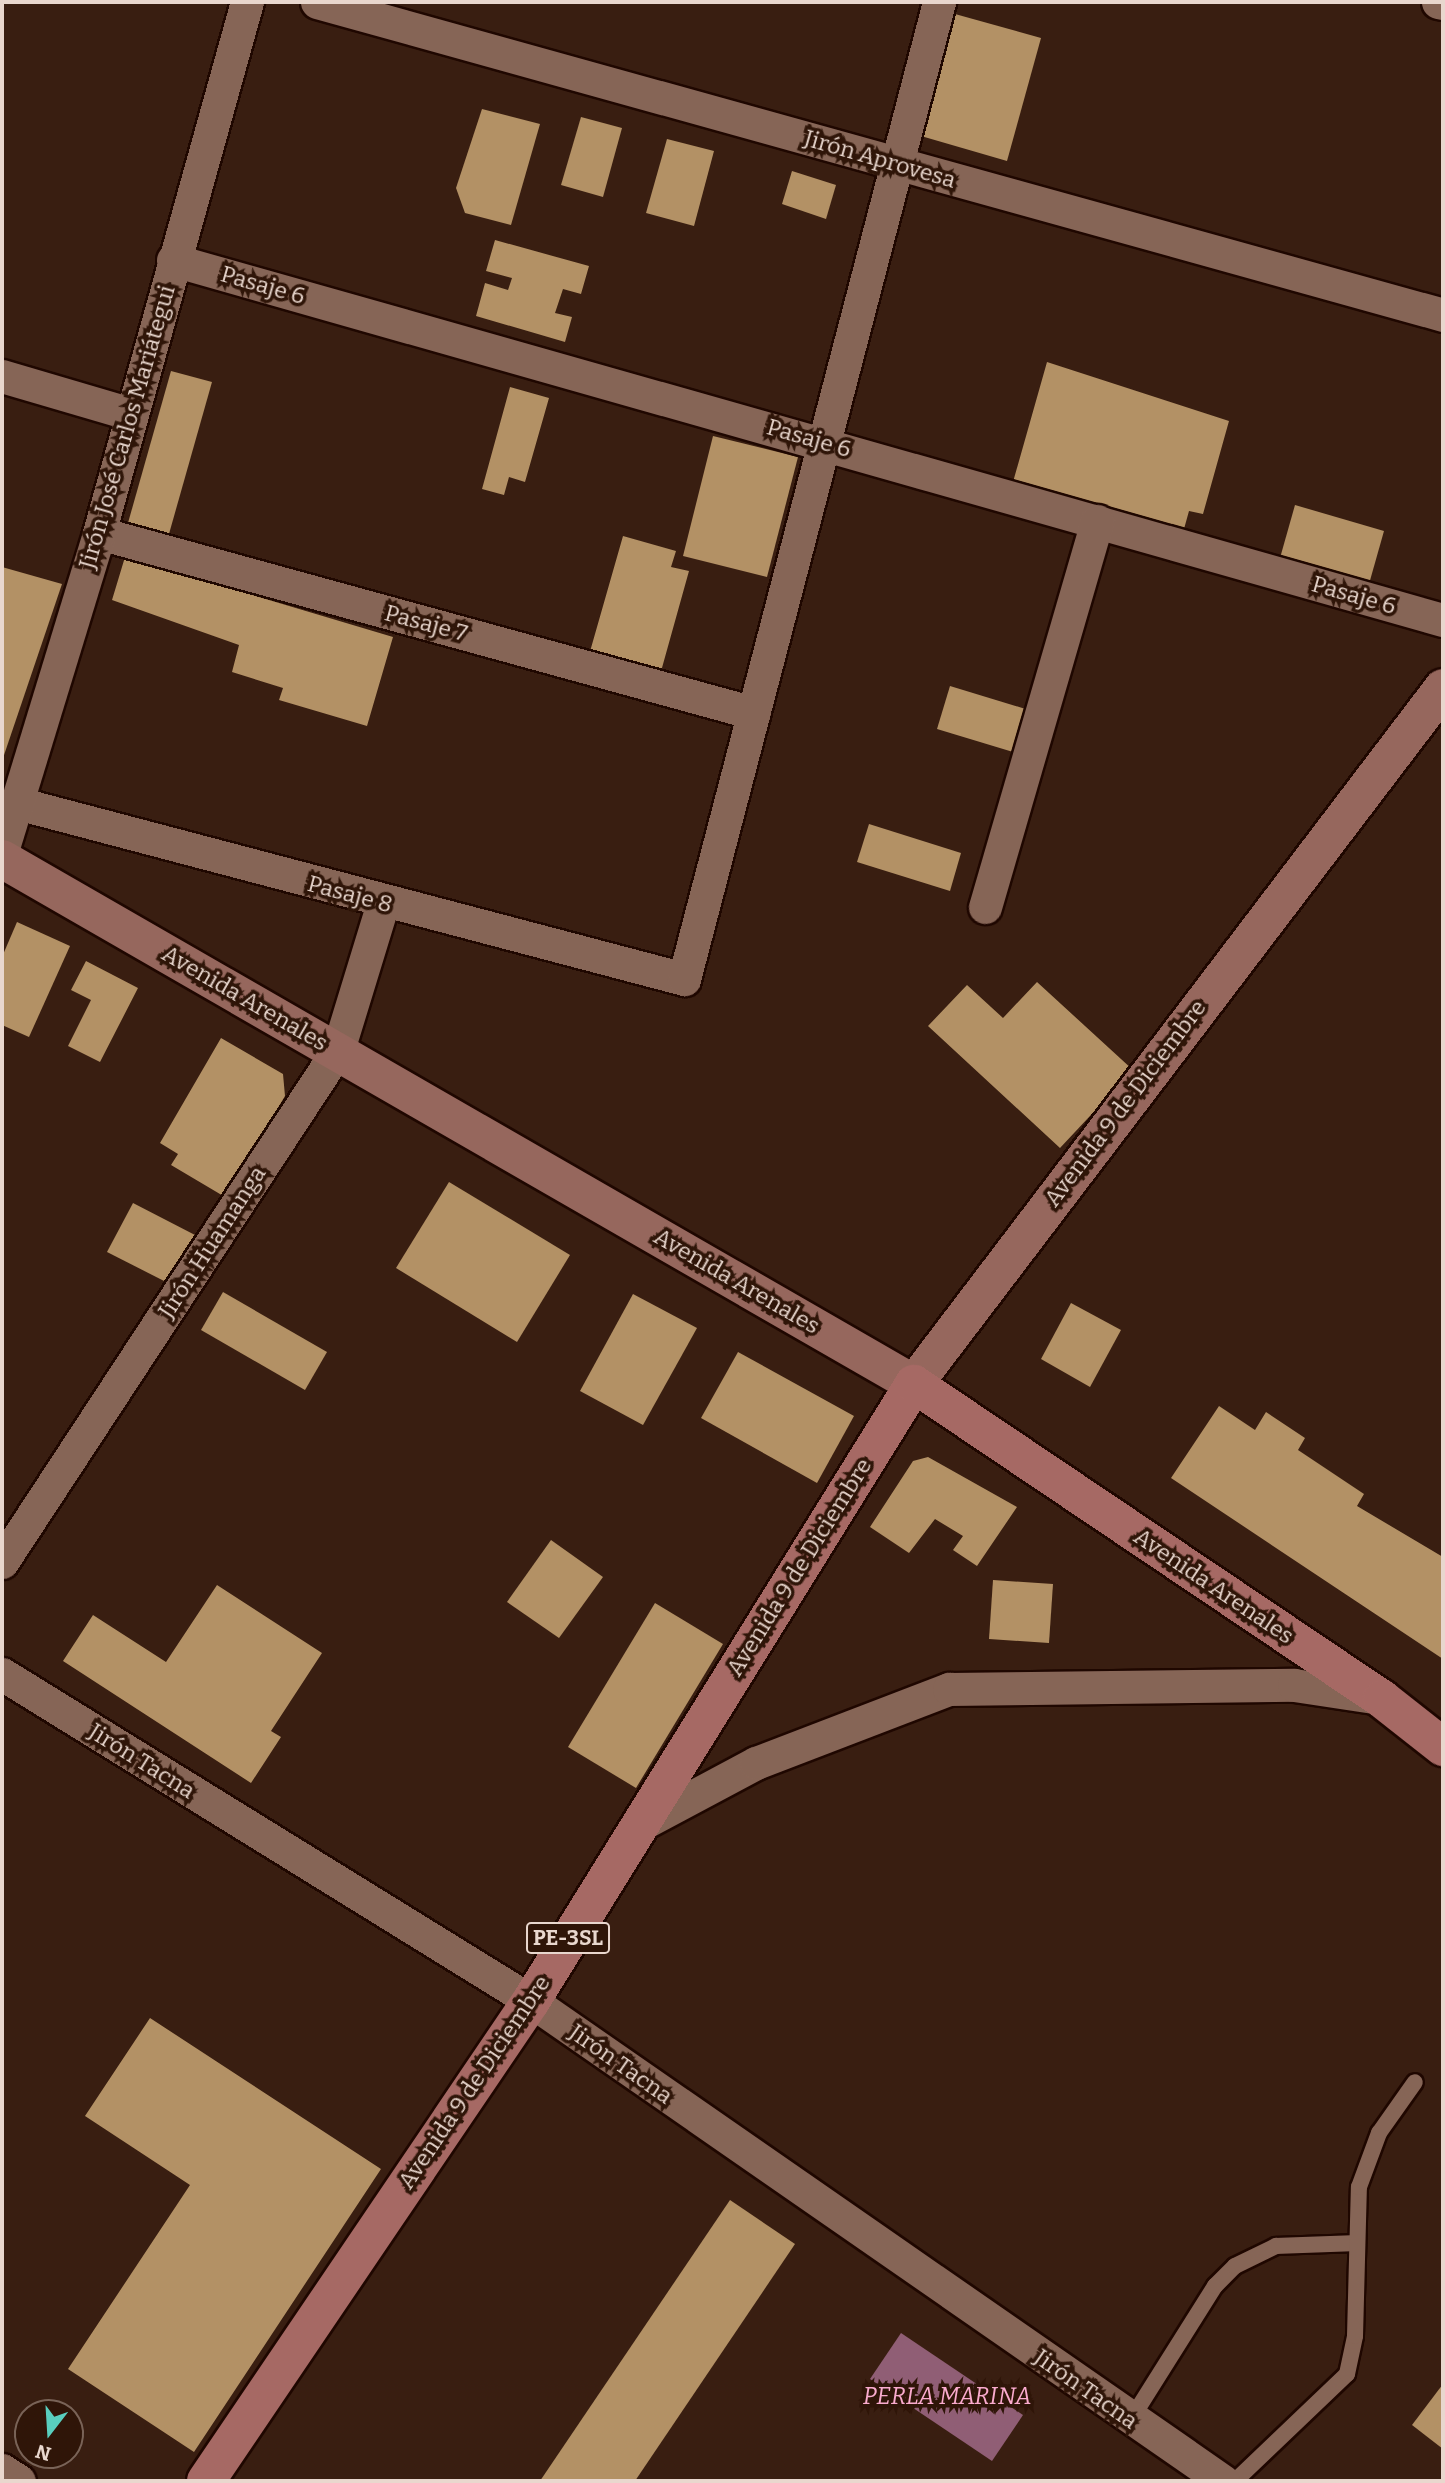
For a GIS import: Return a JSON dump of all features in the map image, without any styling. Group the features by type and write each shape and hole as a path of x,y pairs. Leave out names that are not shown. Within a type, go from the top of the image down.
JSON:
{"main road":[{"name":"Avenida 9 de Diciembre","path":"206,2481 531,2001 636,1827 914,1384 1443,688"},
{"name":"Avenida Arenales","path":"2,859 914,1384 1382,1699 1443,1747"}],"street":[{"name":"Jirón José Carlos Mariátegui","path":"2,851 99,533 247,2"},
{"name":"Jirón Aprovesa","path":"317,2 1443,315"},
{"path":"754,713 939,2"},
{"path":"1438,2 1443,3"},
{"name":"Pasaje 6","path":"173,260 825,442 1443,620"},
{"path":"2,376 131,414"},
{"path":"985,907 1097,521"},
{"name":"Pasaje 7","path":"99,533 754,713"},
{"name":"Pasaje 8","path":"17,803 383,903 684,979 754,713"},
{"name":"Jirón Huamanga","path":"2,1562 338,1050 383,903"},
{"name":"Jirón Tacna","path":"2,1674 531,2001 1130,2421 1177,2469 1223,2481"},
{"path":"636,1827 756,1763 949,1689 1294,1685 1382,1699"},
{"path":"2,2470 19,2481"}],"lane":[{"path":"1236,2481 1347,2374 1355,2336 1359,2187 1379,2133 1415,2082"},
{"path":"1130,2421 1215,2286 1235,2266 1276,2246 1357,2244"}],"water":[{"name":"PERLA MARINA","path":"901,2333 1023,2415 992,2461 870,2379"}],"building":[{"path":"955,14 1041,38 1007,161 921,136"},
{"path":"482,109 540,124 511,225 465,213 456,188"},
{"path":"581,117 622,128 603,197 561,185"},
{"path":"667,139 714,151 694,226 646,213"},
{"path":"792,171 836,185 826,219 782,204"},
{"path":"495,240 589,266 581,294 563,289 555,313 572,317 565,342 476,316 485,283 508,290 512,278 486,271"},
{"path":"1047,362 1229,421 1203,514 1189,511 1184,529 1013,482"},
{"path":"171,371 212,382 167,541 126,530"},
{"path":"510,387 549,398 525,482 509,477 504,495 482,489"},
{"path":"713,436 798,457 767,577 683,556"},
{"path":"1295,505 1384,531 1369,584 1280,558"},
{"path":"623,536 676,551 671,567 689,571 660,675 589,655"},
{"path":"125,557 393,637 367,726 279,700 283,688 232,672 239,645 112,600"},
{"path":"2,567 62,584 2,761"},
{"path":"950,686 1032,711 1020,754 937,729"},
{"path":"869,824 961,853 950,891 857,862"},
{"path":"17,922 70,946 29,1037 2,1025 2,957"},
{"path":"86,961 138,988 100,1062 68,1046 91,1000 71,990"},
{"path":"1037,982 1133,1070 1060,1148 928,1026 967,985 1003,1018"},
{"path":"221,1038 283,1074 285,1096 225,1197 171,1165 178,1154 160,1143"},
{"path":"449,1182 570,1255 517,1342 396,1268"},
{"path":"133,1203 195,1235 170,1284 107,1252"},
{"path":"223,1292 327,1352 305,1390 201,1330"},
{"path":"633,1294 697,1328 643,1425 580,1391"},
{"path":"1071,1303 1121,1330 1090,1387 1041,1359"},
{"path":"738,1352 854,1416 817,1483 701,1418"},
{"path":"1219,1406 1255,1430 1266,1412 1305,1438 1298,1450 1364,1494 1357,1506 1443,1557 1443,1659 1171,1478"},
{"path":"928,1457 1017,1507 977,1566 953,1550 963,1536 935,1519 909,1553 870,1527 913,1461"},
{"path":"551,1540 603,1577 559,1638 507,1602"},
{"path":"993,1580 1053,1584 1049,1643 989,1639"},
{"path":"217,1585 322,1653 271,1731 281,1737 251,1783 63,1661 93,1615 166,1662"},
{"path":"655,1603 723,1644 636,1788 568,1747"},
{"path":"150,2018 381,2169 194,2452 68,2369 190,2185 85,2116"},
{"path":"730,2200 795,2244 635,2481 540,2481"},
{"path":"1443,2384 1443,2449 1412,2425"}]}
